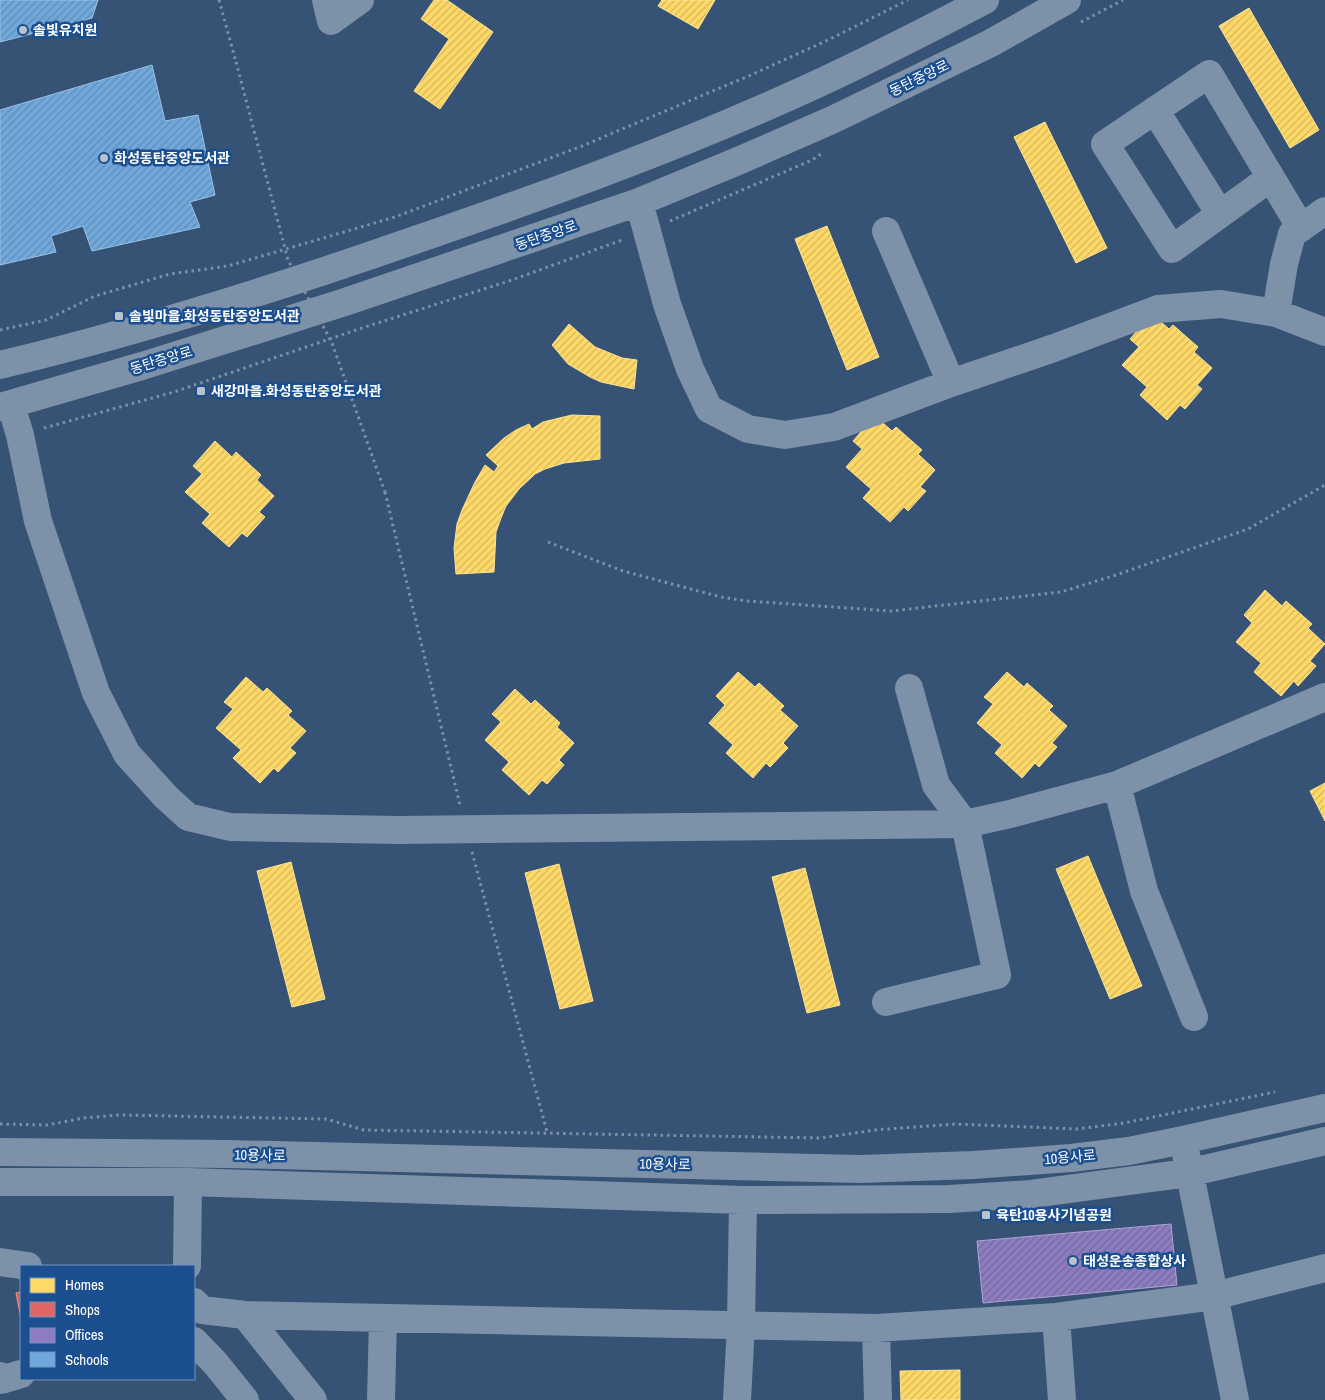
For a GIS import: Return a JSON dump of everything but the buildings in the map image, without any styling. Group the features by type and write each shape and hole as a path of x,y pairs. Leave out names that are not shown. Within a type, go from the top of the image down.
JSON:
{"street":[{"path":"326,0 331,21 360,0"},
{"path":"0,365 174,320 337,267 556,192 793,95 894,47 985,0"},
{"name":"동탄중앙로","path":"5,406 142,366 342,303 639,202 832,120 991,43 1067,0"},
{"path":"1270,178 1172,250 1105,144 1209,74 1301,228"},
{"path":"1155,110 1220,214"},
{"path":"639,202 667,304 690,369 709,409 748,429 785,435 834,427 1158,309 1221,304 1276,313 1325,332"},
{"path":"1276,313 1284,264 1292,234 1325,211"},
{"path":"886,231 951,383"},
{"path":"5,406 20,435 38,521 96,693 127,754 166,797 188,817 230,827 399,830 965,824 1117,785 1325,697"},
{"path":"886,1002 997,975 965,824 936,785 909,688"},
{"path":"1117,785 1144,891 1194,1017"},
{"name":"10용사로","path":"0,1152 228,1154 860,1169 917,1168 1071,1158 1129,1151 1325,1108"},
{"path":"1184,1140 1188,1173 1235,1400"},
{"path":"0,1182 188,1182 743,1200 949,1200 1030,1194 1188,1173 1325,1141"},
{"path":"187,1265 188,1182"},
{"path":"737,1400 741,1325 743,1200"},
{"path":"0,1262 21,1265"},
{"path":"195,1303 202,1310 245,1315 876,1328 1056,1317 1214,1296 1325,1268"},
{"path":"245,1315 313,1400"},
{"path":"1056,1317 1062,1400"},
{"path":"382,1400 383,1318"},
{"path":"876,1328 878,1400"},
{"path":"195,1342 216,1364 245,1400"},
{"path":"216,1364 225,1400"},
{"path":"0,1376 1,1380 20,1374"}],"path":[{"path":"219,0 288,260 332,343 385,492"},
{"path":"0,330 46,320 95,296 160,277 228,266 395,217 582,146 751,76 908,0"},
{"path":"548,542 622,571 721,597 747,601 891,611 1061,592 1248,529 1325,485"},
{"path":"0,1124 47,1126 84,1118 129,1115 326,1119 364,1130 821,1138 875,1130 955,1124 1077,1129 1124,1123 1280,1091"}],"place":[{"name":"솔빛유치원","path":"23,30"},
{"name":"화성동탄중앙도서관","path":"104,158"},
{"name":"솔빛마을.화성동탄중앙도서관","path":"119,316"},
{"name":"새강마을.화성동탄중앙도서관","path":"201,391"},
{"name":"육탄10용사기념공원","path":"986,1215"},
{"name":"태성운송종합상사","path":"1073,1261"}]}
